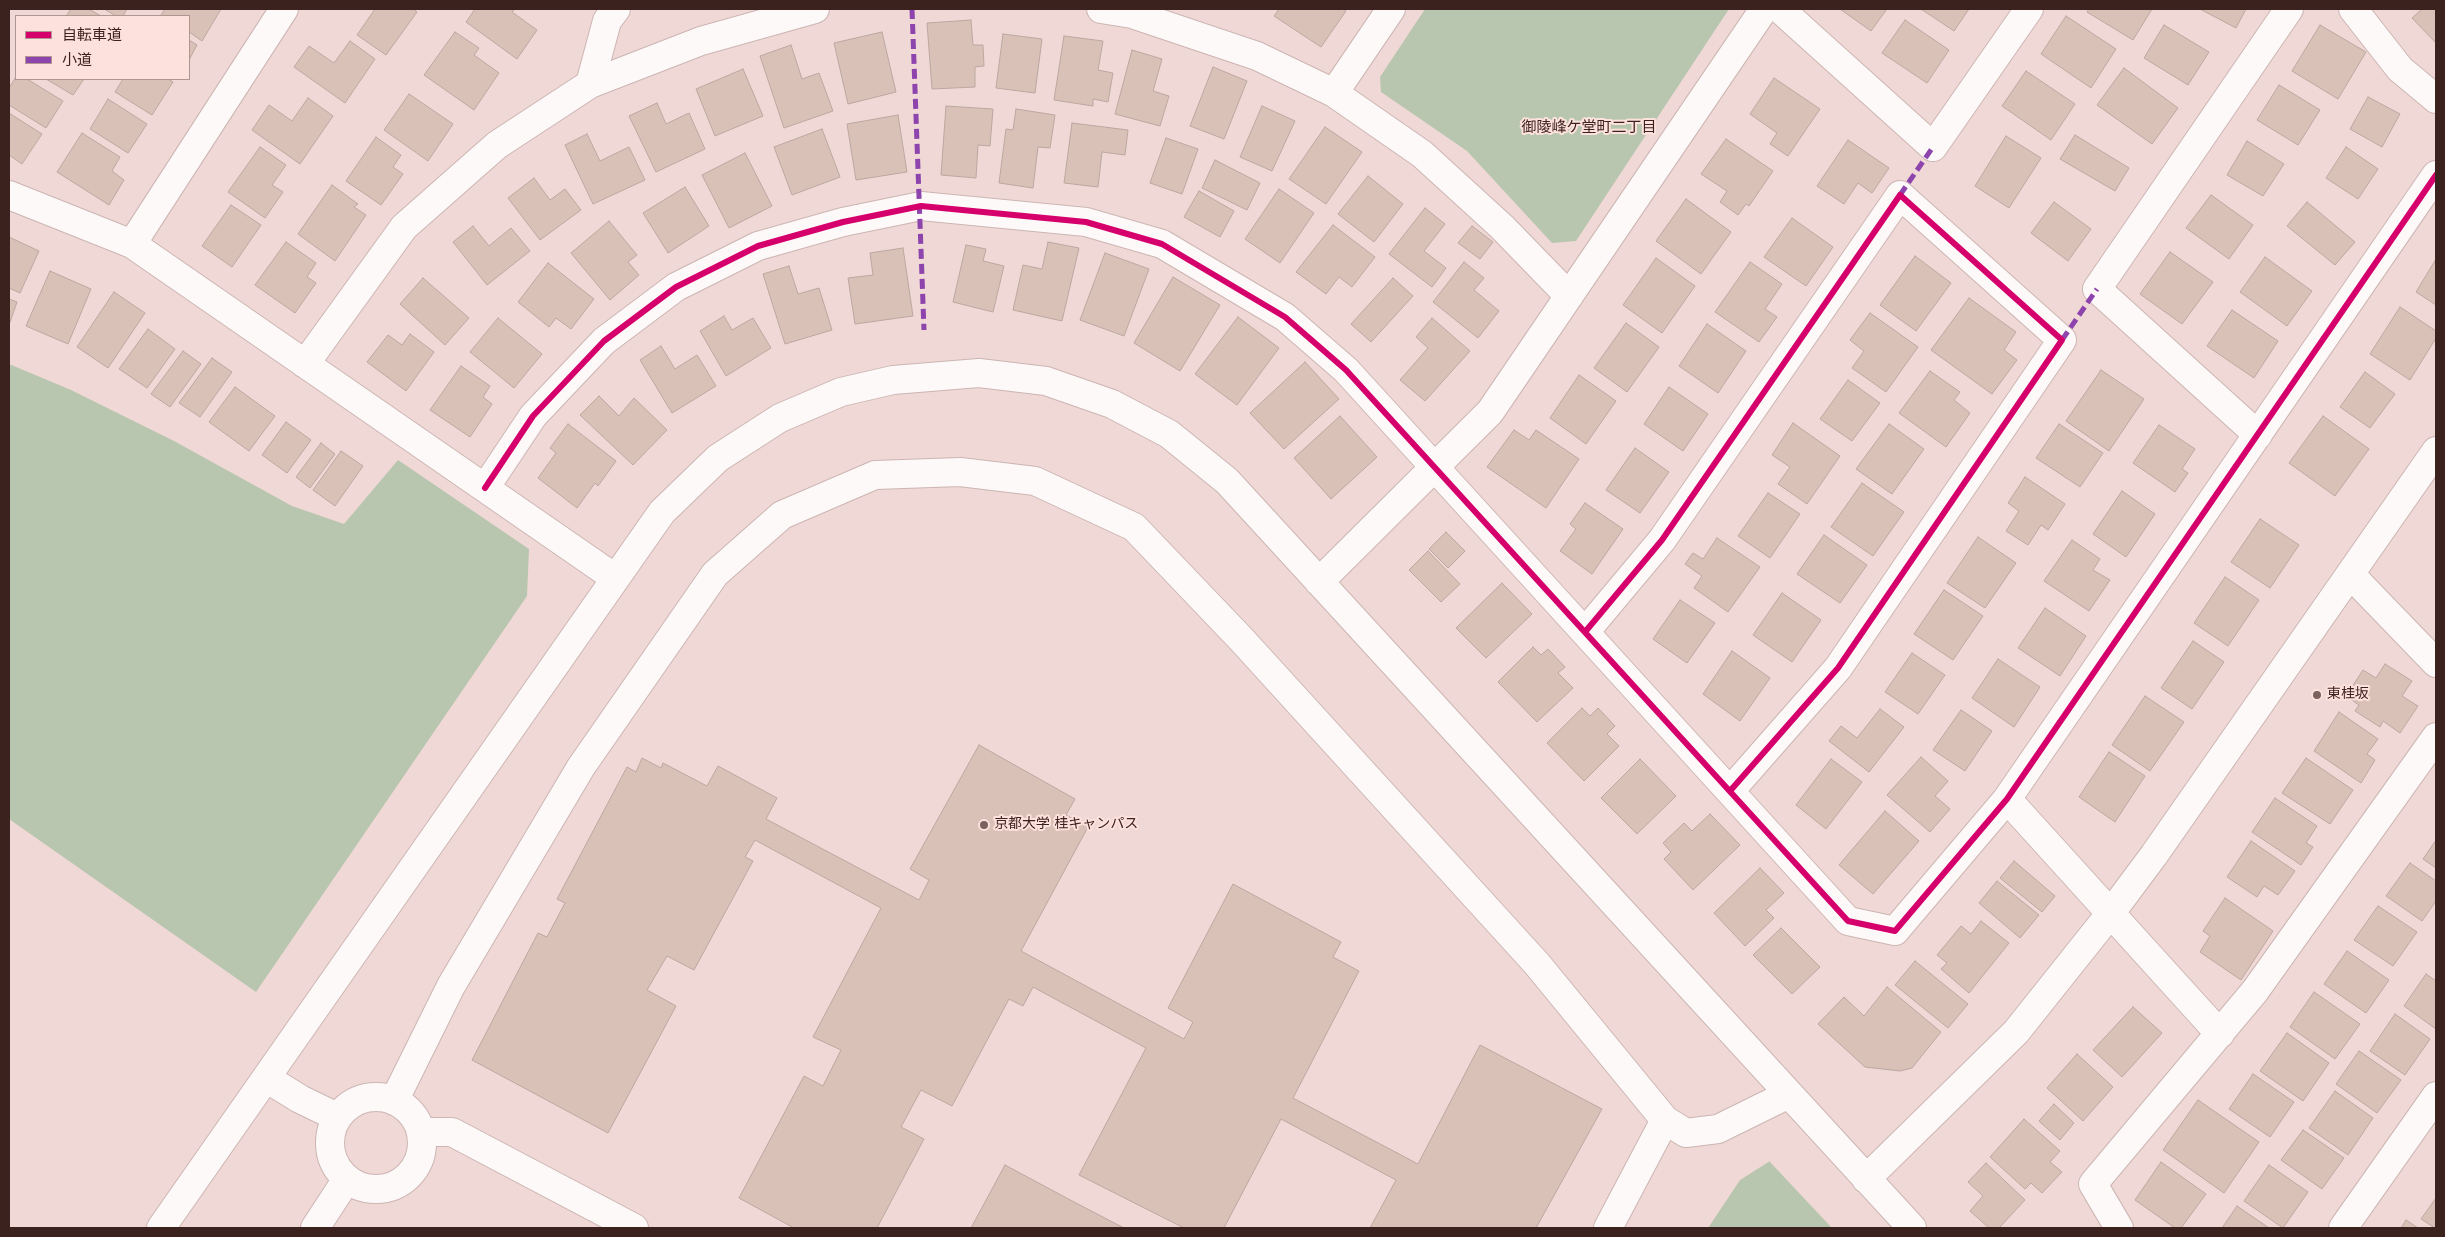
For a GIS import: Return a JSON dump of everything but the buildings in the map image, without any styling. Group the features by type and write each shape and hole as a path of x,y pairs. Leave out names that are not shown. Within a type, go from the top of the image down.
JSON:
{"street":[{"path":"132,244 284,9"},
{"path":"590,84 607,21 616,9"},
{"path":"306,364 404,227 497,145 590,84 701,42 815,9"},
{"path":"1101,9 1134,11 1257,56 1334,93 1422,154 1502,227 1569,296"},
{"path":"1334,93 1391,9"},
{"path":"1319,582 1490,412 1764,9"},
{"path":"1780,9 1933,147 2029,9"},
{"path":"2258,435 2096,289 2289,9"},
{"path":"2353,9 2400,69 2436,99"},
{"path":"485,488 533,416 604,341 676,287 758,246 843,222 921,206 1086,222 1162,244 1286,317 1346,370 1848,921 1895,932 2007,799 2436,175"},
{"path":"1585,632 1662,540 1900,194 2062,340 1838,668 1730,791"},
{"path":"9,196 132,244 615,578"},
{"path":"161,1228 662,512 718,458 780,418 850,390 893,380 979,373 1046,381 1112,404 1169,434 1227,481 1912,1228"},
{"path":"1866,1179 2016,1032 2110,914 2154,855 2436,451"},
{"path":"394,1101 451,986 581,767 715,574 782,514 875,475 960,472 1035,481 1134,527 1242,640 1537,964 1665,1120 1686,1133 1718,1128 1789,1094"},
{"path":"2350,574 2436,663"},
{"path":"2119,1228 2092,1184 2255,991 2436,737"},
{"path":"2007,799 2220,1034"},
{"path":"266,1078 300,1099 337,1117"},
{"path":"369,1096 387,1097 403,1104 415,1116 422,1132 422,1150 416,1166 404,1180 389,1188 370,1189 354,1184 340,1172 331,1155 330,1135 337,1117 351,1103 369,1096"},
{"path":"2343,1228 2436,1096"},
{"path":"1608,1228 1665,1120"},
{"path":"422,1132 452,1132 634,1228"},
{"path":"315,1228 348,1179"}],"green space":[{"path":"1425,9 1729,9 1576,241 1552,243 1467,151 1381,92 1380,77"},
{"path":"9,364 71,390 174,441 292,506 344,524 398,460 529,549 527,596 256,992 9,819"},
{"path":"1770,1161 1832,1228 1708,1228 1740,1180"}],"marked path":[{"path":"912,9 924,330"},
{"path":"1900,195 1933,147"},
{"path":"2062,340 2097,289"}],"cycle path":[{"path":"485,488 533,416 604,341 676,287 758,246 843,222 921,206 1086,222 1162,244 1285,317 1346,370 1848,921 1895,931 2007,799 2436,175"},
{"path":"1585,632 1662,540 1900,195 2062,340 1838,668 1730,791"}],"place":[{"name":"東桂坂","path":"2317,695"},
{"name":"京都大学 桂キャンパス","path":"984,825"}],"district":[{"name":"御陵峰ケ堂町二丁目","path":"1589,128"}]}
